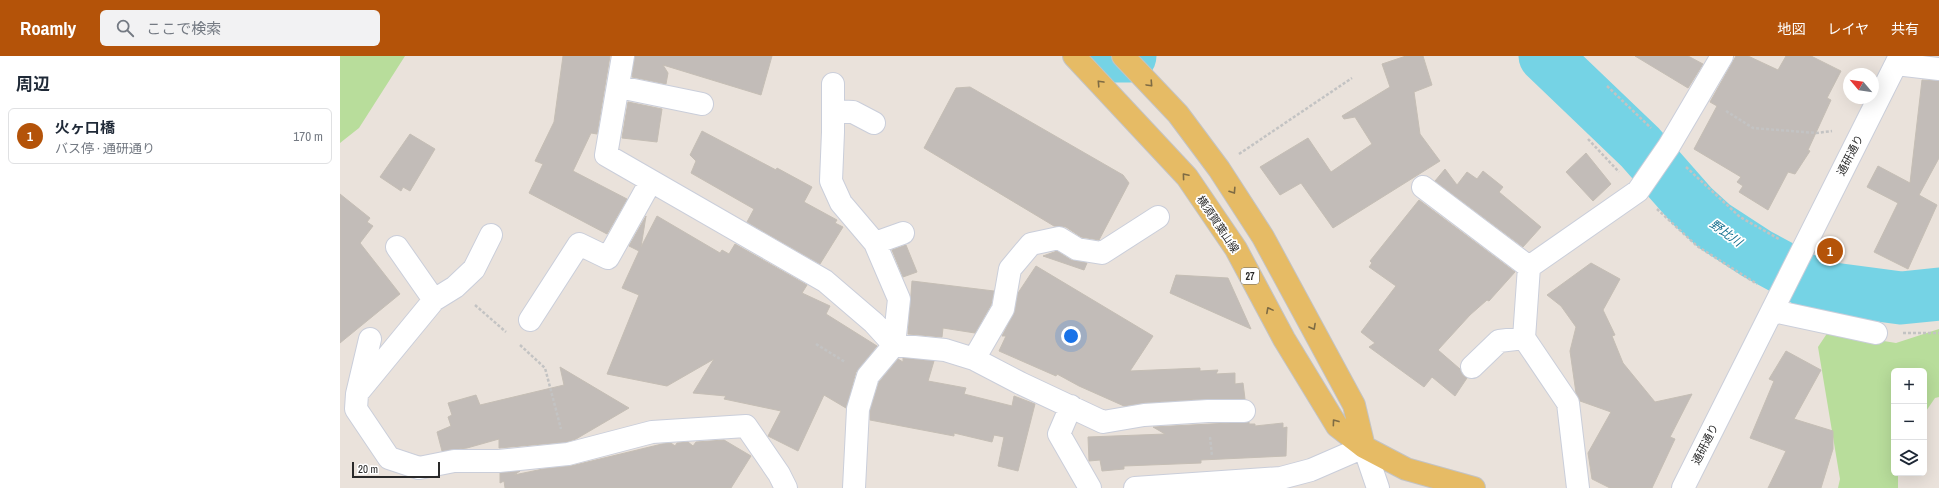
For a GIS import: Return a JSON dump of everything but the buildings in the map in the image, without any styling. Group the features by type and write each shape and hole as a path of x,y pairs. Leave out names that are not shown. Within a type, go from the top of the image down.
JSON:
{"main road":[{"name":"横須賀葉山線","path":"1074,56 1187,177 1236,249 1284,339 1337,426 1364,447 1406,469 1474,488"},
{"path":"1123,56 1178,114 1219,169 1263,236 1316,331 1354,405 1364,447"}],"street":[{"path":"623,56 619,87 606,155 825,281 874,323 894,345 945,350 974,359 1020,383 1103,422 1144,415 1208,411 1244,411"},
{"path":"1528,267 1638,191 1669,146 1722,56"},
{"path":"1898,60 1939,69"},
{"name":"通研通り","path":"1683,488 1898,60"},
{"path":"833,84 831,181 841,203 875,243 899,300 894,345 868,376 858,409 854,488"},
{"path":"619,87 702,104"},
{"path":"833,111 853,112 874,123"},
{"path":"530,320 579,244 608,258 651,180"},
{"path":"1423,187 1528,267"},
{"path":"974,359 1003,309 1010,269 1031,244 1059,238 1077,249 1102,253 1158,218"},
{"path":"875,243 903,234"},
{"path":"348,393 434,300 455,287 474,269 491,235"},
{"path":"398,247 434,300"},
{"path":"1528,267 1524,338 1568,403 1578,488"},
{"path":"1778,301 1876,333"},
{"path":"370,338 348,393 356,409 389,458 419,468 454,461 499,461 568,454 652,432 746,426 779,474 786,488"},
{"path":"1472,367 1499,341 1524,338"},
{"path":"1071,406 1059,434 1090,488"},
{"path":"1135,488 1282,478 1312,470 1364,447 1378,488"}],"path":[{"path":"1234,158 1352,78"},
{"path":"1607,86 1669,146 1674,156 1740,217 1803,251"},
{"path":"1726,111 1753,128 1816,133 1864,127"},
{"path":"1588,139 1638,191 1697,246 1778,301"},
{"path":"455,287 512,337"},
{"path":"1876,333 1939,333"},
{"path":"517,342 545,368 568,454"},
{"path":"816,344 868,376"},
{"path":"1208,411 1215,482"}],"green space":[{"path":"340,56 405,56 359,128 340,143"},
{"path":"1939,329 1939,397 1935,398 1927,410 1927,368 1891,368 1891,476 1898,476 1898,488 1838,488 1840,479 1818,347 1828,332 1896,343"}],"waterway":[{"name":"野比川","path":"1100,56 1130,56"},
{"name":"野比川","path":"1545,56 1640,147 1692,206 1714,226 1757,254 1818,287 1901,298 1939,294"}],"place":[{"name":"火ヶ口橋","path":"1830,251"}]}
